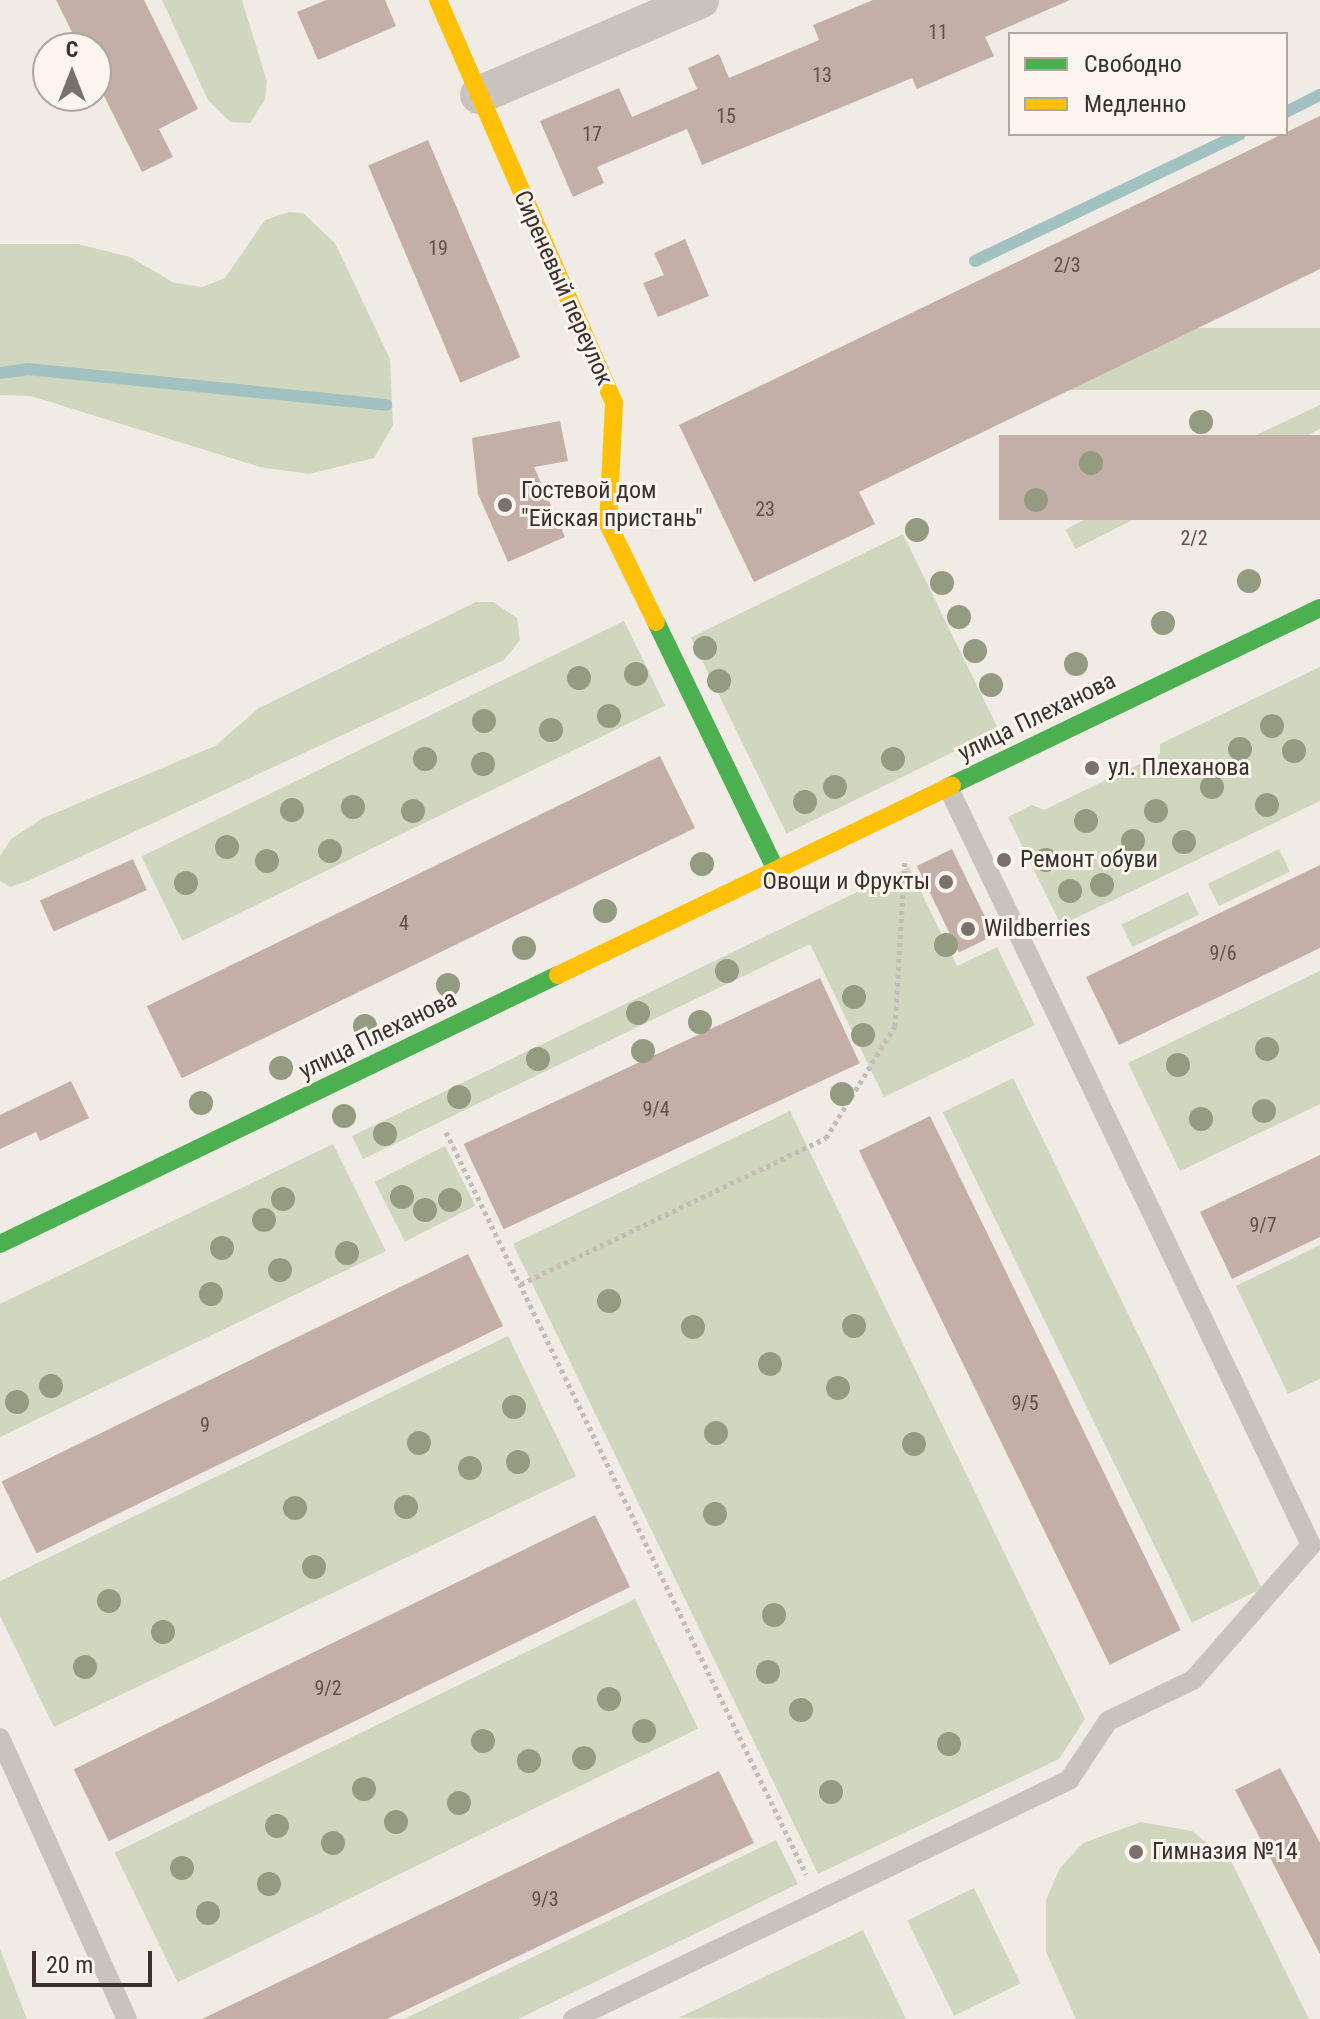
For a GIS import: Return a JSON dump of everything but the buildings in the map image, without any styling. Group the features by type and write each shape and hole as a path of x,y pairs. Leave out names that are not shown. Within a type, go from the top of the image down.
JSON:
{"street":[{"name":"Сиреневый переулок","path":"438,0 614,403 608,524 776,870"},
{"path":"479,95 700,0"},
{"name":"улица Плеханова","path":"0,1244 1320,608"}],"lane":[{"path":"573,2019 1069,1780 1108,1721 1193,1680 1311,1545 948,787"},
{"path":"0,1738 127,2019"}],"path":[{"path":"521,1284 826,1138 895,1026 905,858"},
{"path":"446,1132 812,1886"}],"green space":[{"path":"162,0 242,0 267,82 265,99 250,123 230,122 208,100"},
{"path":"289,212 303,213 335,243 390,359 393,425 374,458 309,474 260,467 31,396 0,395 0,244 78,244 130,257 174,283 202,287 225,278 265,220"},
{"path":"952,328 1320,328 1320,390 952,390"},
{"path":"1320,405 1320,429 1261,458 1252,437"},
{"path":"1233,446 1243,466 1173,501 1163,482"},
{"path":"1143,490 1153,510 1075,549 1065,529"},
{"path":"903,534 999,730 786,833 691,637"},
{"path":"476,602 493,602 517,618 520,640 504,660 28,881 10,887 0,881 0,856 11,839 43,818 215,746 259,708"},
{"path":"624,621 665,705 183,941 141,856"},
{"path":"1320,667 1320,801 1061,925 1008,817 1032,805 1044,810 1160,754 1160,744"},
{"path":"1279,849 1290,871 1219,906 1208,884"},
{"path":"909,867 957,966 997,947 1035,1025 884,1097 810,944 363,1159 352,1136"},
{"path":"1188,892 1199,914 1132,947 1121,924"},
{"path":"1320,971 1320,1104 1180,1171 1128,1063"},
{"path":"1013,1078 1262,1589 1192,1623 943,1112"},
{"path":"790,1111 1085,1719 1059,1759 818,1874 513,1244"},
{"path":"333,1144 386,1251 0,1437 0,1304"},
{"path":"445,1146 475,1206 405,1242 375,1182"},
{"path":"1320,1245 1320,1379 1288,1394 1236,1286"},
{"path":"508,1336 576,1476 54,1727 0,1616 0,1581"},
{"path":"635,1599 698,1728 178,1982 115,1853"},
{"path":"1141,1822 1192,1831 1232,1863 1309,2019 1076,2019 1046,1952 1046,1900 1060,1868 1083,1843"},
{"path":"776,1840 798,1884 518,2019 404,2019"},
{"path":"974,1888 1020,1983 954,2016 907,1920"},
{"path":"863,1930 906,2019 678,2018"},
{"path":"0,1949 27,2019 0,2019"}],"waterway":[{"path":"1288,111 1320,95"},
{"path":"975,261 1236,136"},
{"path":"0,373 27,369 386,405"}],"traffic: fast":[{"path":"952,785 1320,608"},
{"path":"656,622 776,870"},
{"path":"0,1244 558,975"}],"traffic: slow":[{"path":"438,0 614,403 608,524 656,622"},
{"path":"558,975 952,785"}],"place":[{"name":"Гостевой дом \"Ейская пристань\"","path":"505,505"},
{"name":"ул. Плеханова","path":"1092,768"},
{"name":"Ремонт обуви","path":"1004,860"},
{"name":"Овощи и Фрукты","path":"946,882"},
{"name":"Wildberries","path":"968,929"},
{"name":"Гимназия №14","path":"1136,1852"}]}
